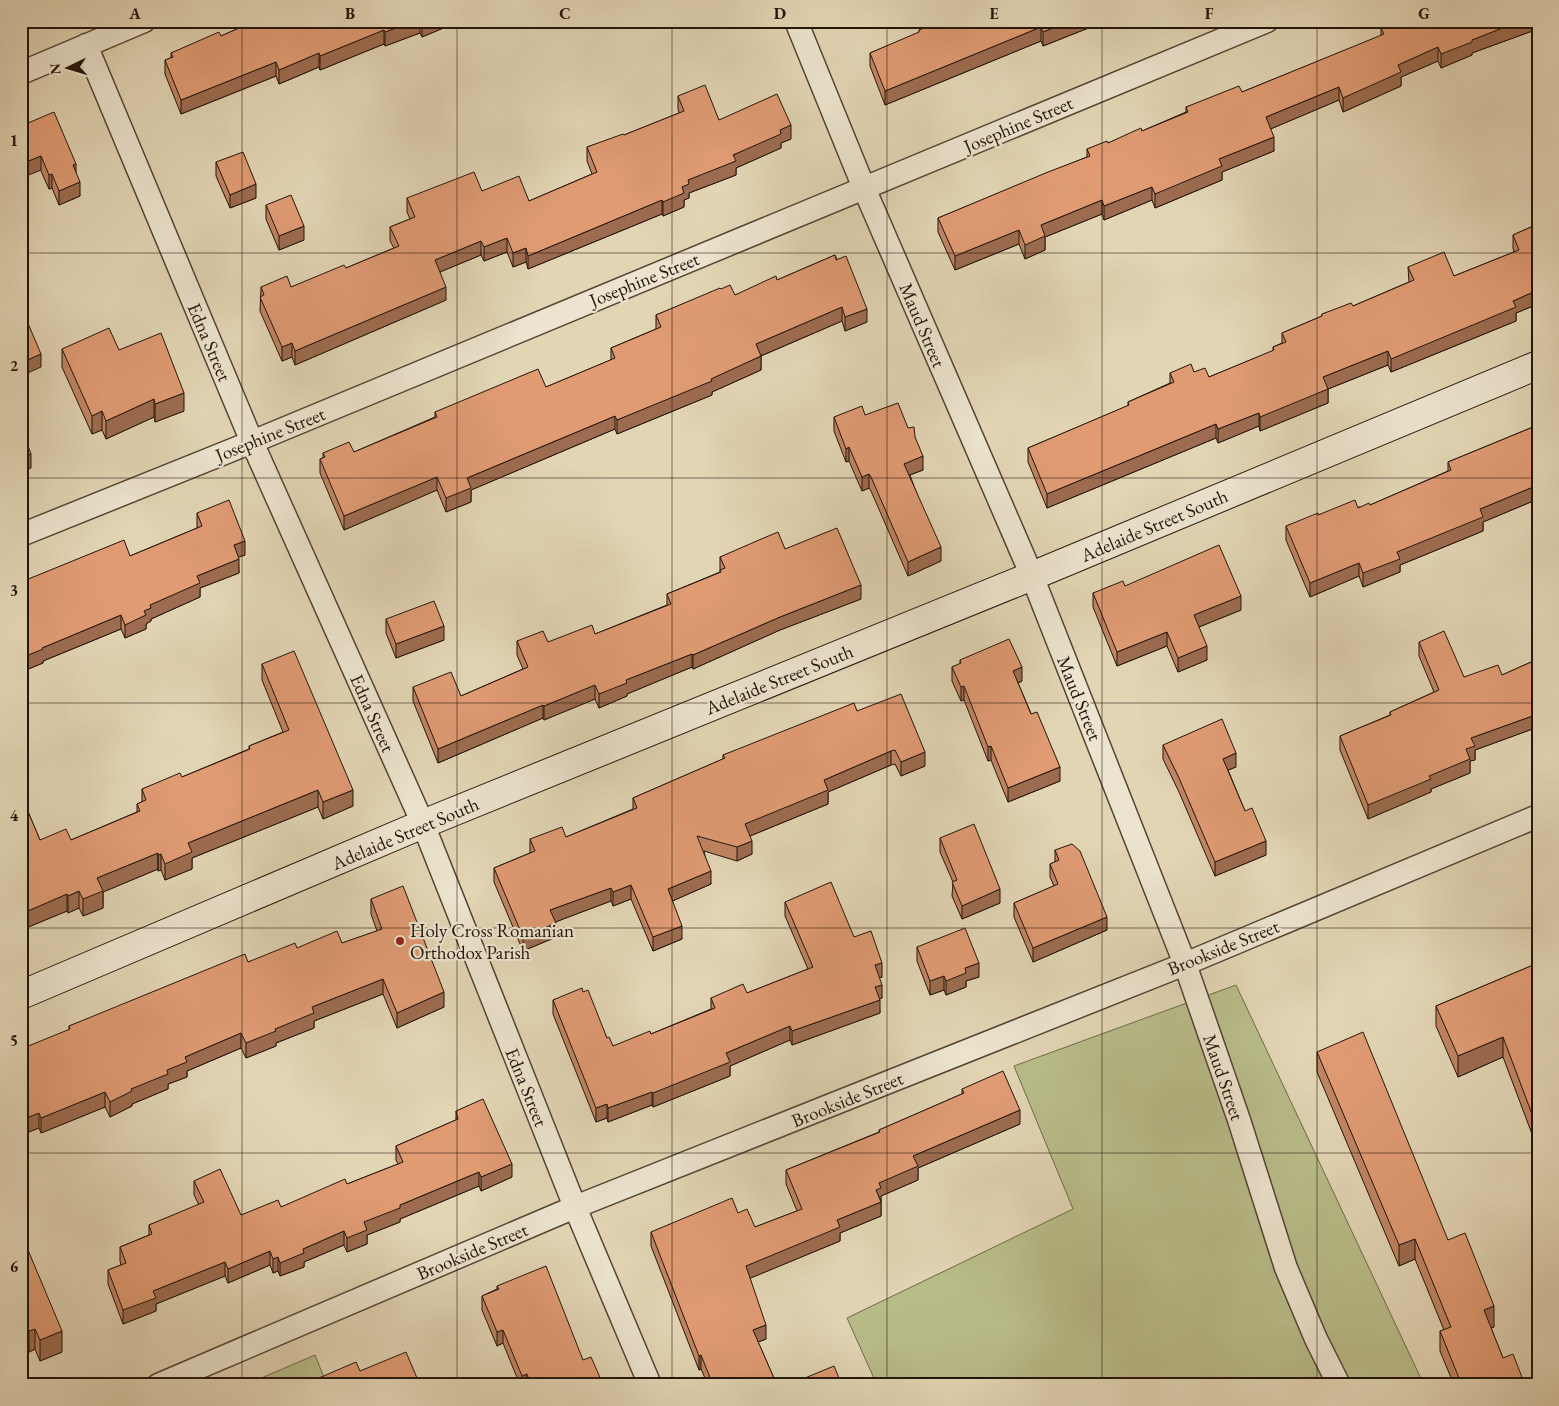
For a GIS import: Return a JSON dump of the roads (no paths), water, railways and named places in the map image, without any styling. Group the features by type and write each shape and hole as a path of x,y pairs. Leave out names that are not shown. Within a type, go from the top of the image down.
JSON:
{"main road":[{"name":"Adelaide Street South","path":"21,995 423,824 1032,576 1538,365"}],"street":[{"path":"21,73 144,21"},
{"name":"Maud Street","path":"796,21 864,188 1032,576 1184,964 1238,1120 1286,1268 1316,1340 1339,1385"},
{"name":"Josephine Street","path":"21,535 252,442 1266,21"},
{"name":"Edna Street","path":"86,45 252,442 423,824 575,1207 650,1385"},
{"name":"Brookside Street","path":"158,1385 575,1207 1184,964 1538,816"}],"place":[{"name":"Holy Cross Romanian Orthodox Parish","path":"400,941"}]}
